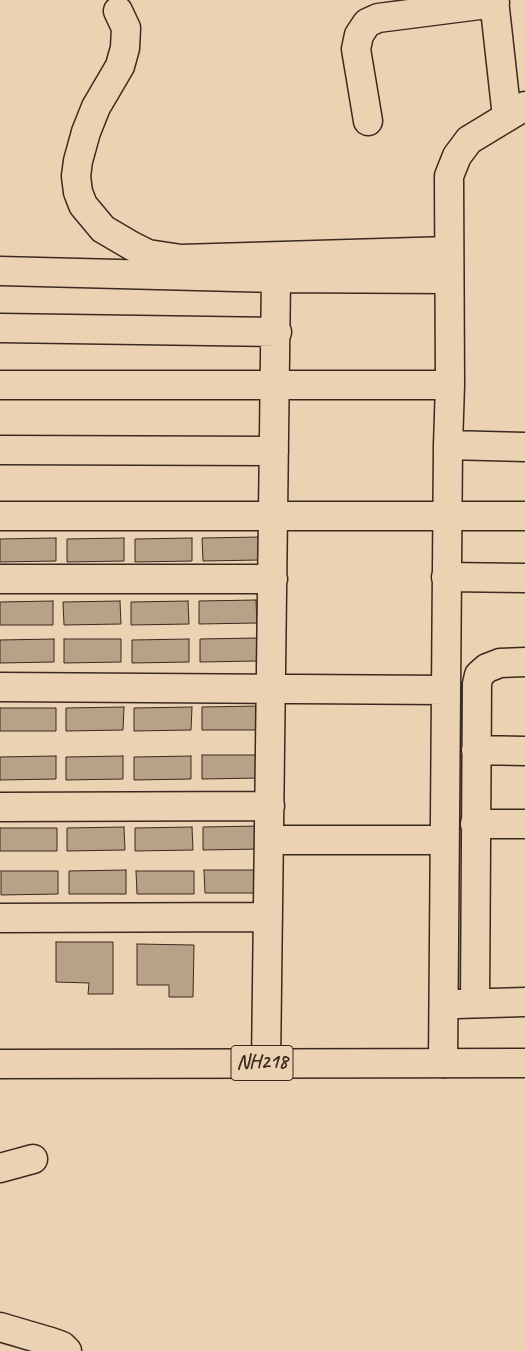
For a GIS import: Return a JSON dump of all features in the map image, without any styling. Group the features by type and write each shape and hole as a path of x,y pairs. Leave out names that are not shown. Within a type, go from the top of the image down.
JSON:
{"main road":[{"path":"368,121 356,49 359,35 367,23 378,18 494,2 516,111 469,140 457,156 449,176 450,385 446,577 443,1063"},
{"path":"118,11 126,28 125,48 120,66 96,108 86,132 78,160 76,176 78,192 83,205 103,229 148,254 181,259 449,251"},
{"path":"0,271 276,278 448,279"},
{"path":"266,1064 276,278"},
{"path":"0,328 276,332"},
{"path":"0,386 450,385"},
{"path":"448,445 525,447"},
{"path":"0,450 274,451"},
{"path":"0,516 447,514 525,516"},
{"path":"446,577 525,578"},
{"path":"0,579 272,579"},
{"path":"475,1003 477,684 479,675 487,668 500,663 525,662"},
{"path":"0,687 446,690"},
{"path":"476,750 525,751"},
{"path":"0,807 270,806"},
{"path":"475,824 525,824"},
{"path":"269,840 444,840"},
{"path":"0,918 268,917"},
{"path":"443,1005 525,1002"},
{"name":"NH218","path":"0,1064 525,1063"},
{"path":"0,1168 33,1158"},
{"path":"0,1327 51,1342 62,1346 68,1351"}],"building":[{"path":"260,537 260,560 203,561 202,538"},
{"path":"56,538 56,561 0,562 0,539"},
{"path":"124,538 124,561 67,562 67,539"},
{"path":"192,538 192,561 135,562 135,539"},
{"path":"256,600 257,623 199,624 199,601"},
{"path":"53,601 53,625 0,625 0,602"},
{"path":"120,601 121,624 64,625 63,602"},
{"path":"188,601 189,624 131,625 131,602"},
{"path":"257,638 257,661 200,662 200,639"},
{"path":"54,639 54,662 0,663 0,640"},
{"path":"64,639 121,639 121,662 64,663"},
{"path":"189,639 189,662 132,663 132,640"},
{"path":"259,706 259,730 202,730 202,707"},
{"path":"124,707 123,730 66,731 66,708"},
{"path":"192,707 191,730 134,731 134,708"},
{"path":"0,708 56,708 56,731 0,731"},
{"path":"202,755 259,755 259,778 202,779"},
{"path":"56,756 56,779 0,780 0,757"},
{"path":"123,756 123,779 66,780 66,757"},
{"path":"191,756 191,779 134,780 134,757"},
{"path":"260,826 261,849 203,850 203,827"},
{"path":"124,827 125,850 67,851 67,828"},
{"path":"192,827 193,850 135,851 135,828"},
{"path":"0,828 57,828 57,851 0,851"},
{"path":"126,870 126,894 69,894 69,871"},
{"path":"204,870 262,870 262,893 205,893"},
{"path":"1,871 58,871 58,894 1,895"},
{"path":"136,871 194,871 194,894 137,894"},
{"path":"56,942 113,942 113,994 88,994 89,983 56,982"},
{"path":"137,944 194,945 193,997 169,997 169,985 137,985"}]}
